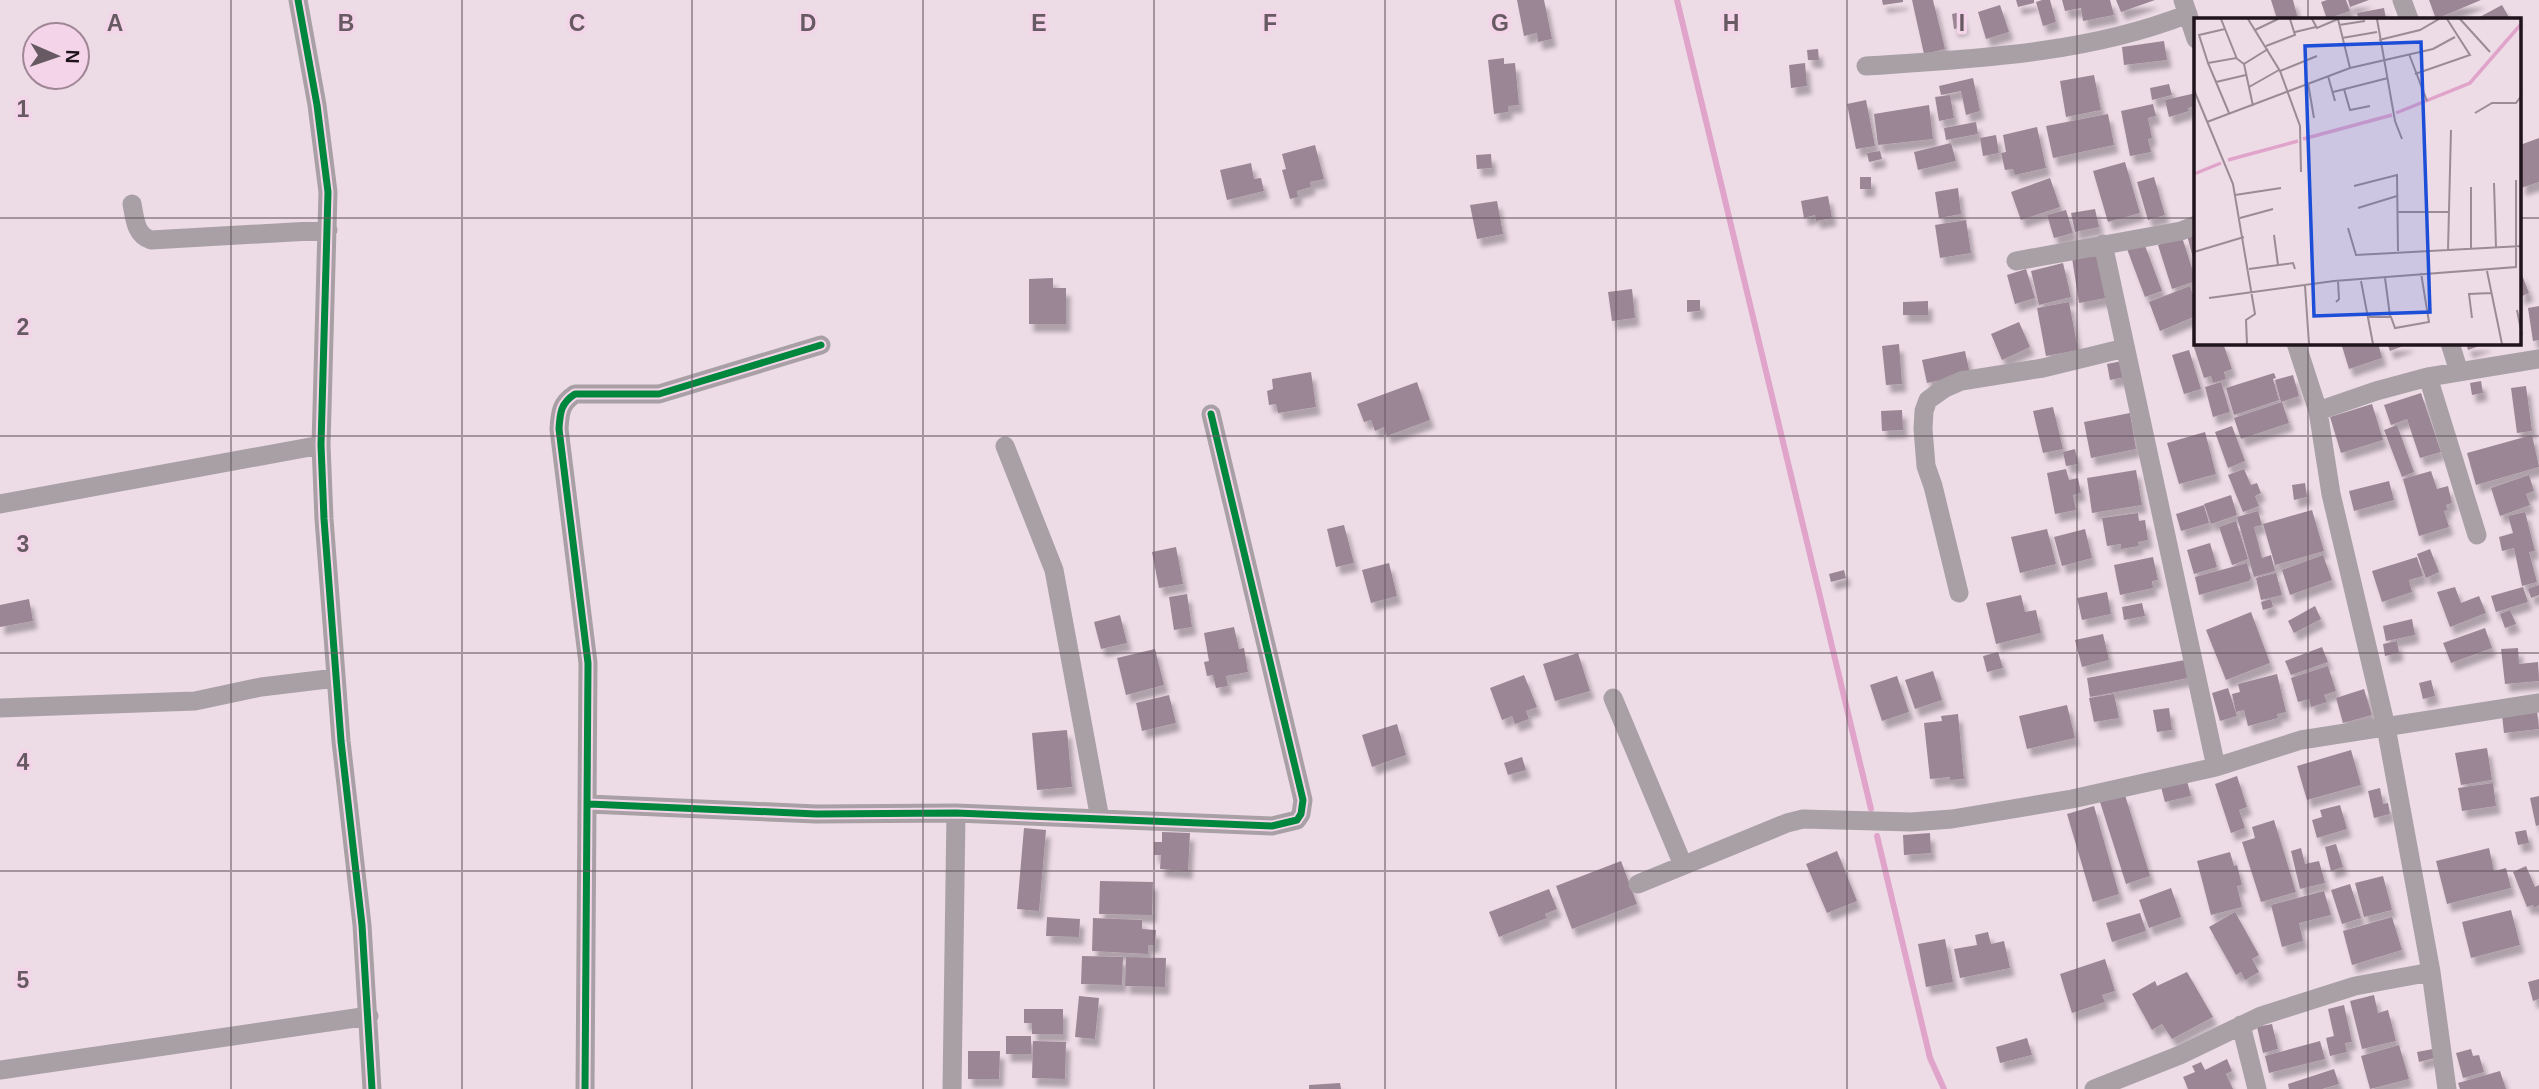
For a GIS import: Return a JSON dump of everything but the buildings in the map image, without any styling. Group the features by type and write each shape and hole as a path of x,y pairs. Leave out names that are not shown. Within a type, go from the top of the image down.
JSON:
{"street":[{"path":"299,0 328,192 321,445 336,678 362,925 372,1089"},
{"path":"2402,0 2409,18"},
{"path":"1866,66 1941,61 2088,43 2150,27 2185,7 2194,33"},
{"path":"132,204 138,229 145,238 151,240 328,230"},
{"path":"2015,261 2194,226"},
{"path":"2103,244 2216,767"},
{"path":"585,1089 589,663 559,429 559,411 564,401 575,394 659,394 821,345"},
{"path":"2297,345 2318,411 2331,494 2386,727 2431,972 2447,1089"},
{"path":"2451,345 2459,372"},
{"path":"1959,593 1926,466 1923,429 1928,400 1961,381 2043,368 2125,348"},
{"path":"2318,411 2428,377 2539,359"},
{"path":"2428,377 2477,535"},
{"path":"589,804 816,814 956,813 1272,826 1297,820 1301,814 1303,800 1210,414"},
{"path":"0,504 321,445"},
{"path":"1005,446 1054,570 1100,819"},
{"path":"0,708 195,701 261,687 336,678"},
{"path":"1613,698 1683,865"},
{"path":"1639,884 1802,819 1911,822 1951,819 2072,799 2216,767 2301,740 2539,703"},
{"path":"952,1089 956,813"},
{"path":"2094,1089 2179,1055 2262,1016 2355,986 2431,972"},
{"path":"0,1070 369,1017"},
{"path":"2241,1025 2256,1089"}],"waterway":[{"path":"1677,0 1871,809"},
{"path":"1877,836 1930,1058 1944,1089"}],"cycle path":[{"path":"298,0 317,105 328,192 321,445 324,519 341,741 362,925 372,1089"},
{"path":"585,1089 588,663 559,429 562,408 575,394 659,394 821,345"},
{"path":"589,804 816,814 956,813 1272,826 1297,820 1301,814 1303,800 1211,414"}]}
